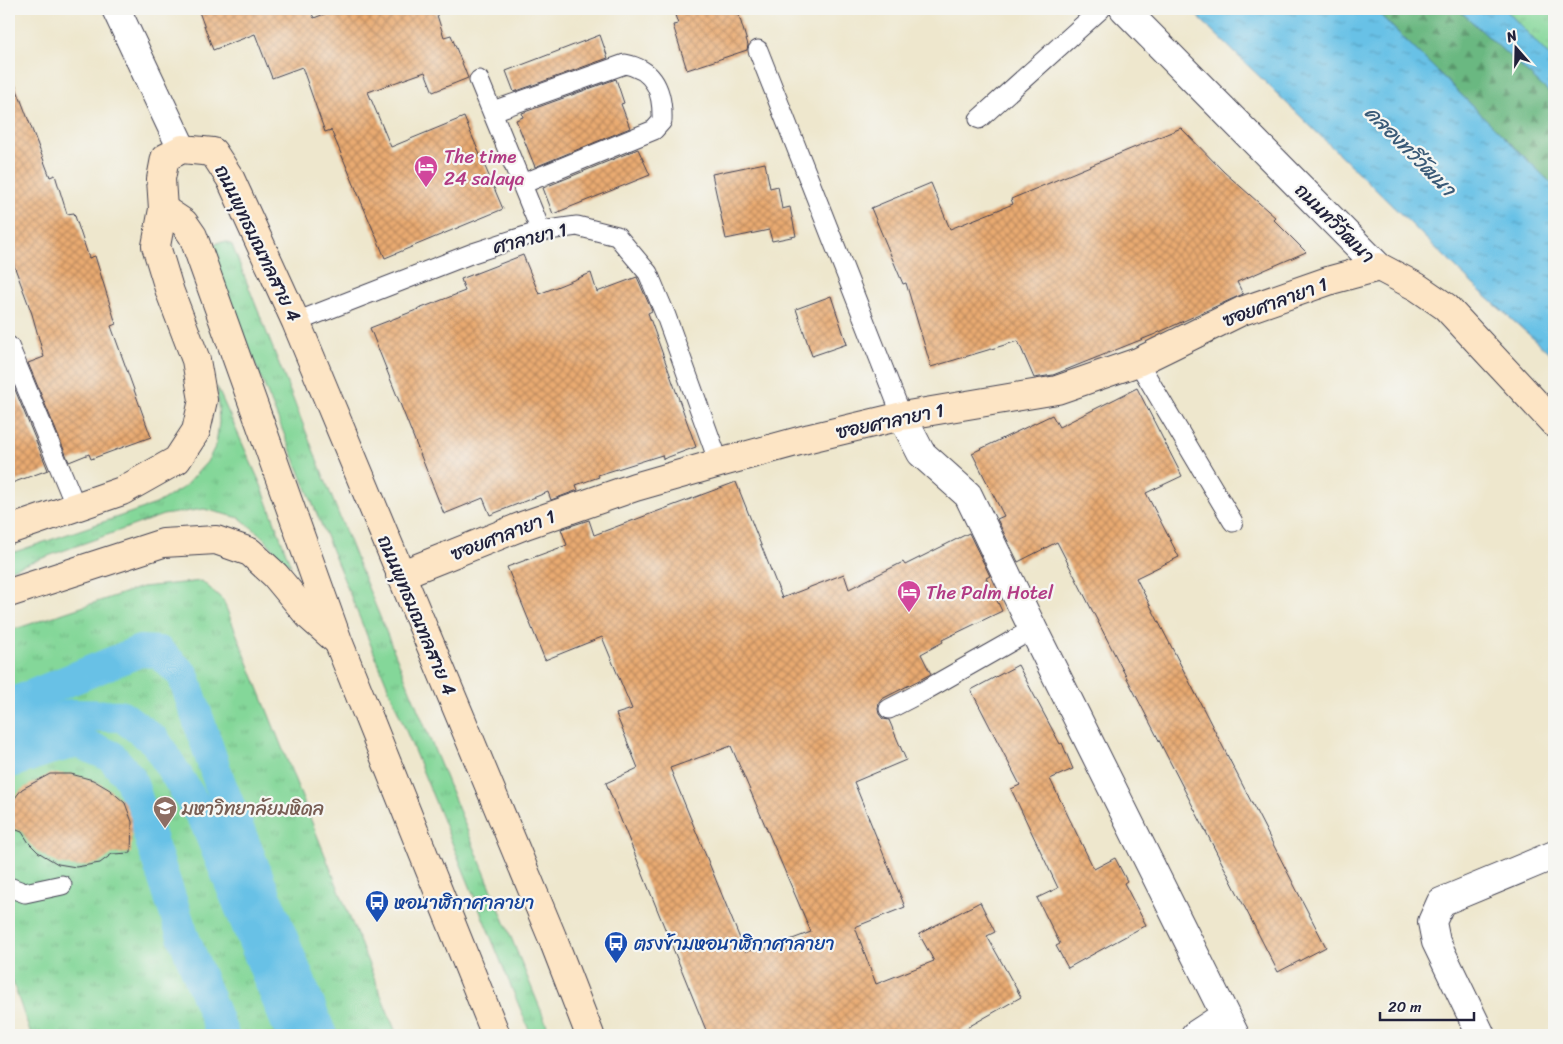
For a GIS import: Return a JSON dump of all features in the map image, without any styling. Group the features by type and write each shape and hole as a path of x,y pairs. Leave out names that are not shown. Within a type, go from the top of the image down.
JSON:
{"main road":[{"path":"9,530 122,491 177,460 196,432 203,400 196,360 170,292 156,246 163,209 161,179 165,158 182,149"},
{"name":"ถนนพุทธมณฑลสาย 4","path":"182,149 213,152 230,178 296,322 552,937 590,1035"},
{"path":"163,209 184,223 193,236 338,641 496,1035"},
{"name":"ซอยศาลายา 1","path":"400,575 525,526 635,487 719,463 902,416 1057,390 1138,362 1242,311 1330,280 1379,267"},
{"name":"ถนนทวีวัฒนา","path":"1379,267 1417,287 1446,307 1554,424"},
{"path":"9,592 163,543 216,540 250,552 276,575 309,616 338,641"}],"street":[{"path":"116,9 182,149"},
{"name":"ถนนทวีวัฒนา","path":"1124,9 1379,267"},
{"path":"902,416 921,453 968,495 1230,1025 1196,1035"},
{"path":"1481,1035 1436,942 1432,922 1441,902 1554,855"}],"lane":[{"path":"978,120 1101,9"},
{"path":"758,50 902,416"},
{"path":"493,111 625,64 638,67 654,80 663,104 662,121 654,130 522,184"},
{"path":"479,80 541,231"},
{"name":"ศาลายา 1","path":"296,322 473,252 541,231 577,226 617,236 648,273 666,316 719,463"},
{"path":"9,346 76,508"},
{"path":"1138,362 1233,522"},
{"path":"889,709 1033,629"},
{"path":"9,887 25,893 62,885"}],"green space":[{"path":"1374,9 1458,9 1554,97 1554,186"},
{"path":"1505,9 1554,9 1554,61"},
{"path":"219,242 227,242 232,245 358,563 551,1035 531,1035 211,256 212,247"},
{"path":"217,387 261,485 291,566 280,557 263,537 240,518 204,509 163,515 9,570 9,554 156,504 184,487 207,462 216,445 219,422"},
{"name":"มหาวิทยาลัยมหิดล","path":"202,581 223,600 397,1035 31,1035 9,971 9,631 142,587"}],"water":[{"name":"คลองทวีวัฒนา","path":"1190,9 1374,9 1554,186 1554,357 1481,292"},
{"path":"1458,9 1505,9 1554,61 1554,97"}],"building":[{"path":"198,9 316,9 317,12 312,14 314,18 337,9 435,9 444,37 451,35 468,78 433,92 425,72 368,92 391,147 464,117 503,209 385,258 331,130 325,132 302,67 272,78 255,34 213,50"},
{"path":"673,9 737,9 748,45 747,50 687,70 673,25 678,24"},
{"path":"600,35 608,58 514,92 506,71"},
{"path":"9,74 11,74 50,177 55,175 67,214 74,213 89,258 95,256 116,324 111,326 151,437 91,459 89,454 69,462 28,363 44,357 32,314 9,252"},
{"path":"616,79 624,103 621,104 630,128 535,167 516,120 523,117 522,113"},
{"path":"1181,128 1224,172 1276,218 1273,219 1306,252 1237,282 1243,294 1153,335 1053,375 1034,378 1018,341 931,367 906,283 903,284 871,208 931,183 950,229 1013,204 1011,199"},
{"path":"638,149 650,175 553,214 543,188"},
{"path":"765,163 770,188 778,186 782,209 790,207 796,236 772,241 769,230 726,239 712,174"},
{"path":"523,255 539,294 591,273 597,292 637,277 652,311 648,313 696,447 663,459 662,455 598,475 599,477 576,485 578,490 551,500 548,492 490,515 483,498 444,514 370,328 465,291 461,279"},
{"path":"831,296 847,344 812,356 796,309"},
{"path":"9,375 48,470 9,484"},
{"path":"1137,388 1182,476 1146,493 1179,557 1136,578 1326,947 1278,972 1057,542 1018,562 997,519 1004,516 972,453 1052,415 1059,427"},
{"path":"736,482 782,598 844,574 849,589 903,562 905,565 969,533 990,576 986,578 1002,611 942,640 943,642 921,654 931,674 882,699 879,703 879,714 883,719 889,720 906,760 854,782 905,907 855,927 876,984 934,961 919,934 980,902 995,932 987,936 1021,997 954,1035 708,1035 606,783 638,768 616,714 632,709 602,637 545,660 507,567 567,545 561,529 589,520 594,535","holes":["731,746 811,932 766,949 745,951 670,768"]},
{"path":"1018,665 1060,744 1062,743 1073,769 1050,779 1094,869 1115,858 1127,881 1124,883 1146,925 1068,968 1056,946 1060,944 1037,898 1058,888 1011,789 1020,785 971,690"},
{"path":"50,774 71,774 93,780 110,790 125,803 132,822 131,853 112,854 100,863 76,867 58,864 38,852 22,832 9,827 9,807 11,803 22,789"}],"waterway":[{"path":"9,705 140,651 159,652 183,675 219,781 321,1035"},
{"path":"9,734 70,715 122,716 155,741 206,823 292,1035"},
{"path":"9,763 49,749 78,742 111,756 130,778 183,936 223,1035"}],"place":[{"name":"The time 24 salaya","path":"426,188"},
{"name":"The Palm Hotel","path":"909,613"},
{"name":"มหาวิทยาลัยมหิดล","path":"165,829"},
{"name":"หอนาฬิกาศาลายา","path":"377,923"},
{"name":"ตรงข้ามหอนาฬิกาศาลายา","path":"616,964"}]}
